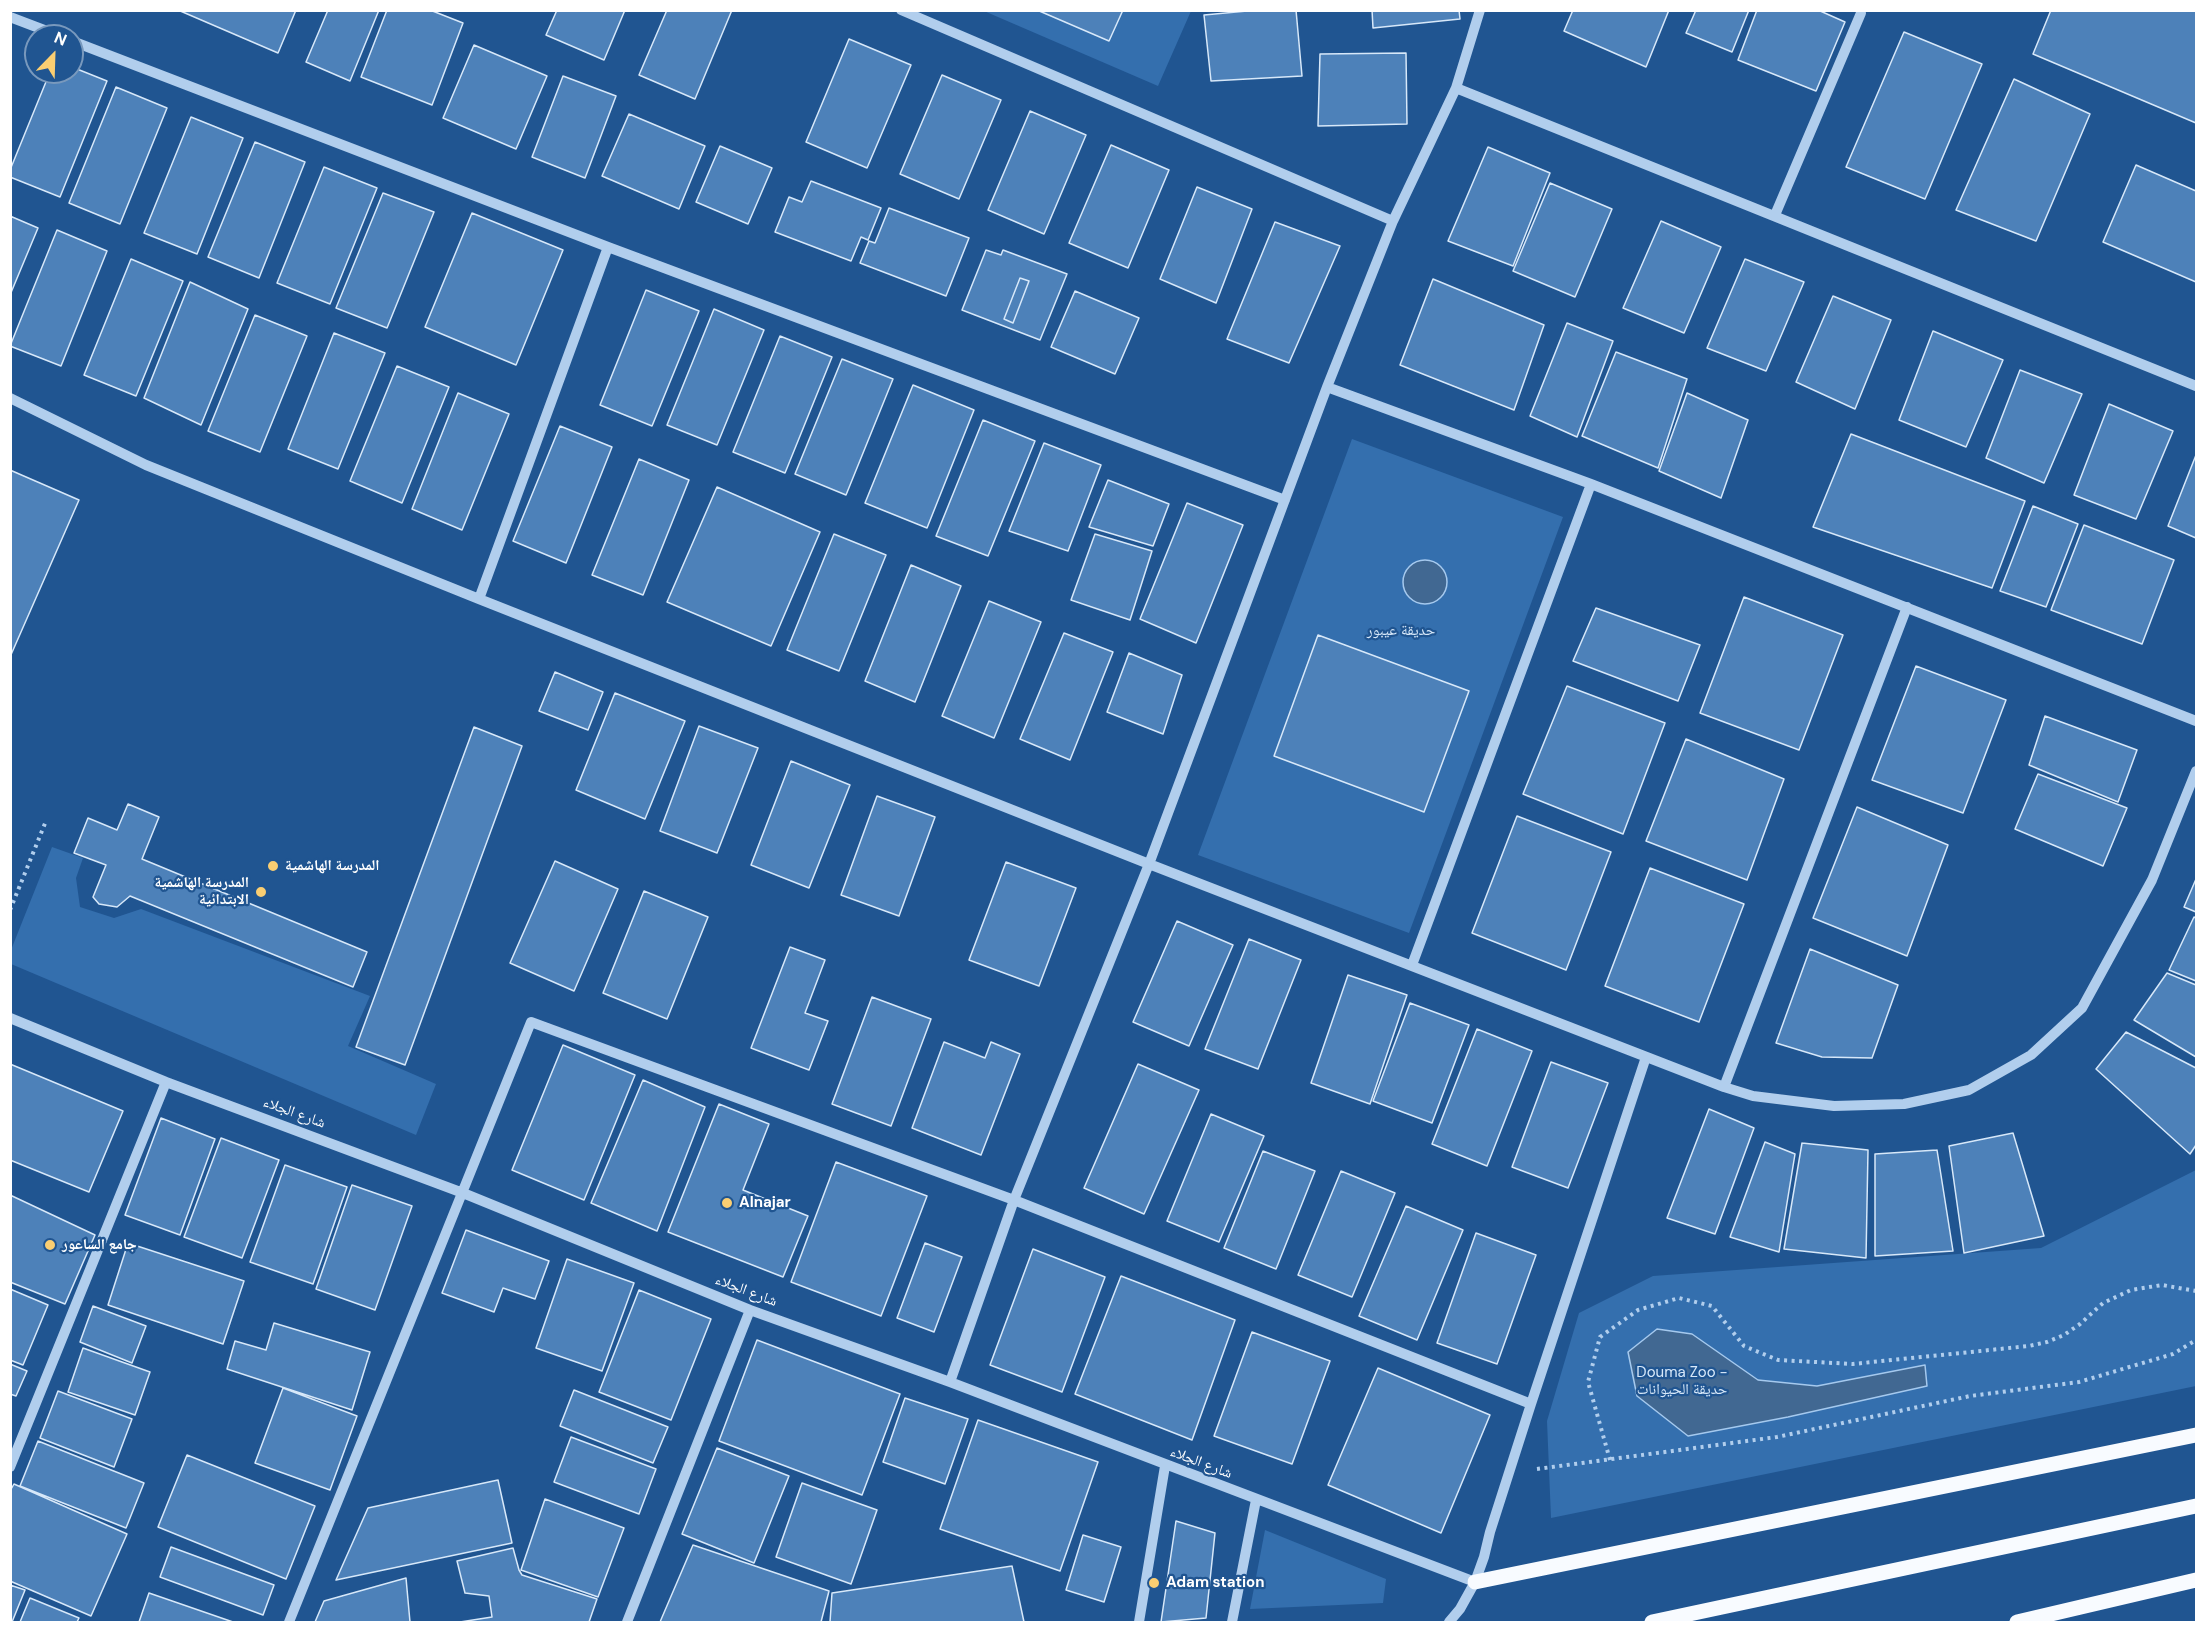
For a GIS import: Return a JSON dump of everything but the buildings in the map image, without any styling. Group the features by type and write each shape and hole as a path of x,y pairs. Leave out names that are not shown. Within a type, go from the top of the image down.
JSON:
{"main road":[{"path":"1475,1582 2196,1435"},
{"path":"1652,1623 2196,1506"},
{"path":"2017,1623 2196,1580"}],"street":[{"path":"901,10 1393,221"},
{"path":"950,1382 1014,1200 1149,864 1327,387 1393,221 1456,88 1480,10"},
{"path":"1774,215 1861,14"},
{"path":"10,17 28,24"},
{"path":"84,46 608,247 1285,500"},
{"path":"1456,88 2196,386"},
{"path":"479,599 608,247"},
{"path":"1327,387 1591,484 2196,721"},
{"path":"10,398 146,465 479,599 1149,864 1724,1087 1754,1096 1834,1106 1904,1104 1969,1090 2031,1055 2082,1008 2152,880 2196,771"},
{"path":"1413,965 1591,484"},
{"path":"1724,1087 1907,607"},
{"name":"شارع الجلاء","path":"10,1018 166,1082 463,1193 750,1310 950,1382 1165,1466 1475,1582"},
{"path":"289,1623 531,1022 1014,1200 1531,1404"},
{"path":"1449,1623 1475,1582 1531,1404 1646,1057"},
{"path":"10,1467 166,1082"},
{"path":"627,1623 750,1310"},
{"path":"1139,1623 1165,1466"},
{"path":"1232,1623 1256,1500"}],"path":[{"path":"10,910 46,821"},
{"path":"1610,1460 1588,1382 1600,1337 1638,1310 1679,1298 1712,1306 1744,1346 1778,1360 1853,1364 2029,1346 2064,1335 2103,1303 2131,1290 2162,1285 2196,1291"},
{"path":"1509,1472 1777,1437 1970,1396 2079,1382 2173,1354 2196,1340"}],"green space":[{"path":"984,11 1191,11 1158,86"},
{"name":"حديقة عيبور","path":"1352,439 1563,517 1409,933 1198,855"},
{"path":"52,847 83,858 76,878 80,907 114,918 141,909 370,996 348,1046 436,1084 416,1135 11,964 11,950"},
{"name":"Douma Zoo - حديقة الحيوانات","path":"2196,1170 2196,1386 1551,1518 1547,1421 1579,1313 1653,1276 2041,1248"},
{"path":"1265,1530 1386,1579 1383,1603 1250,1609"}],"shaded area":[{"path":"1425,560 1441,566 1447,582 1441,598 1425,604 1409,598 1403,582 1409,566"},
{"path":"1657,1329 1692,1334 1758,1380 1817,1386 1925,1365 1927,1386 1788,1417 1688,1436 1637,1396 1628,1352"}],"place":[{"name":"المدرسة الهاشمية","path":"273,866"},
{"name":"المدرسة الهاشمية الابتدائية","path":"261,892"},
{"name":"Alnajar","path":"727,1203"},
{"name":"جامع الساعور","path":"50,1245"},
{"name":"Adam station","path":"1154,1583"}]}
